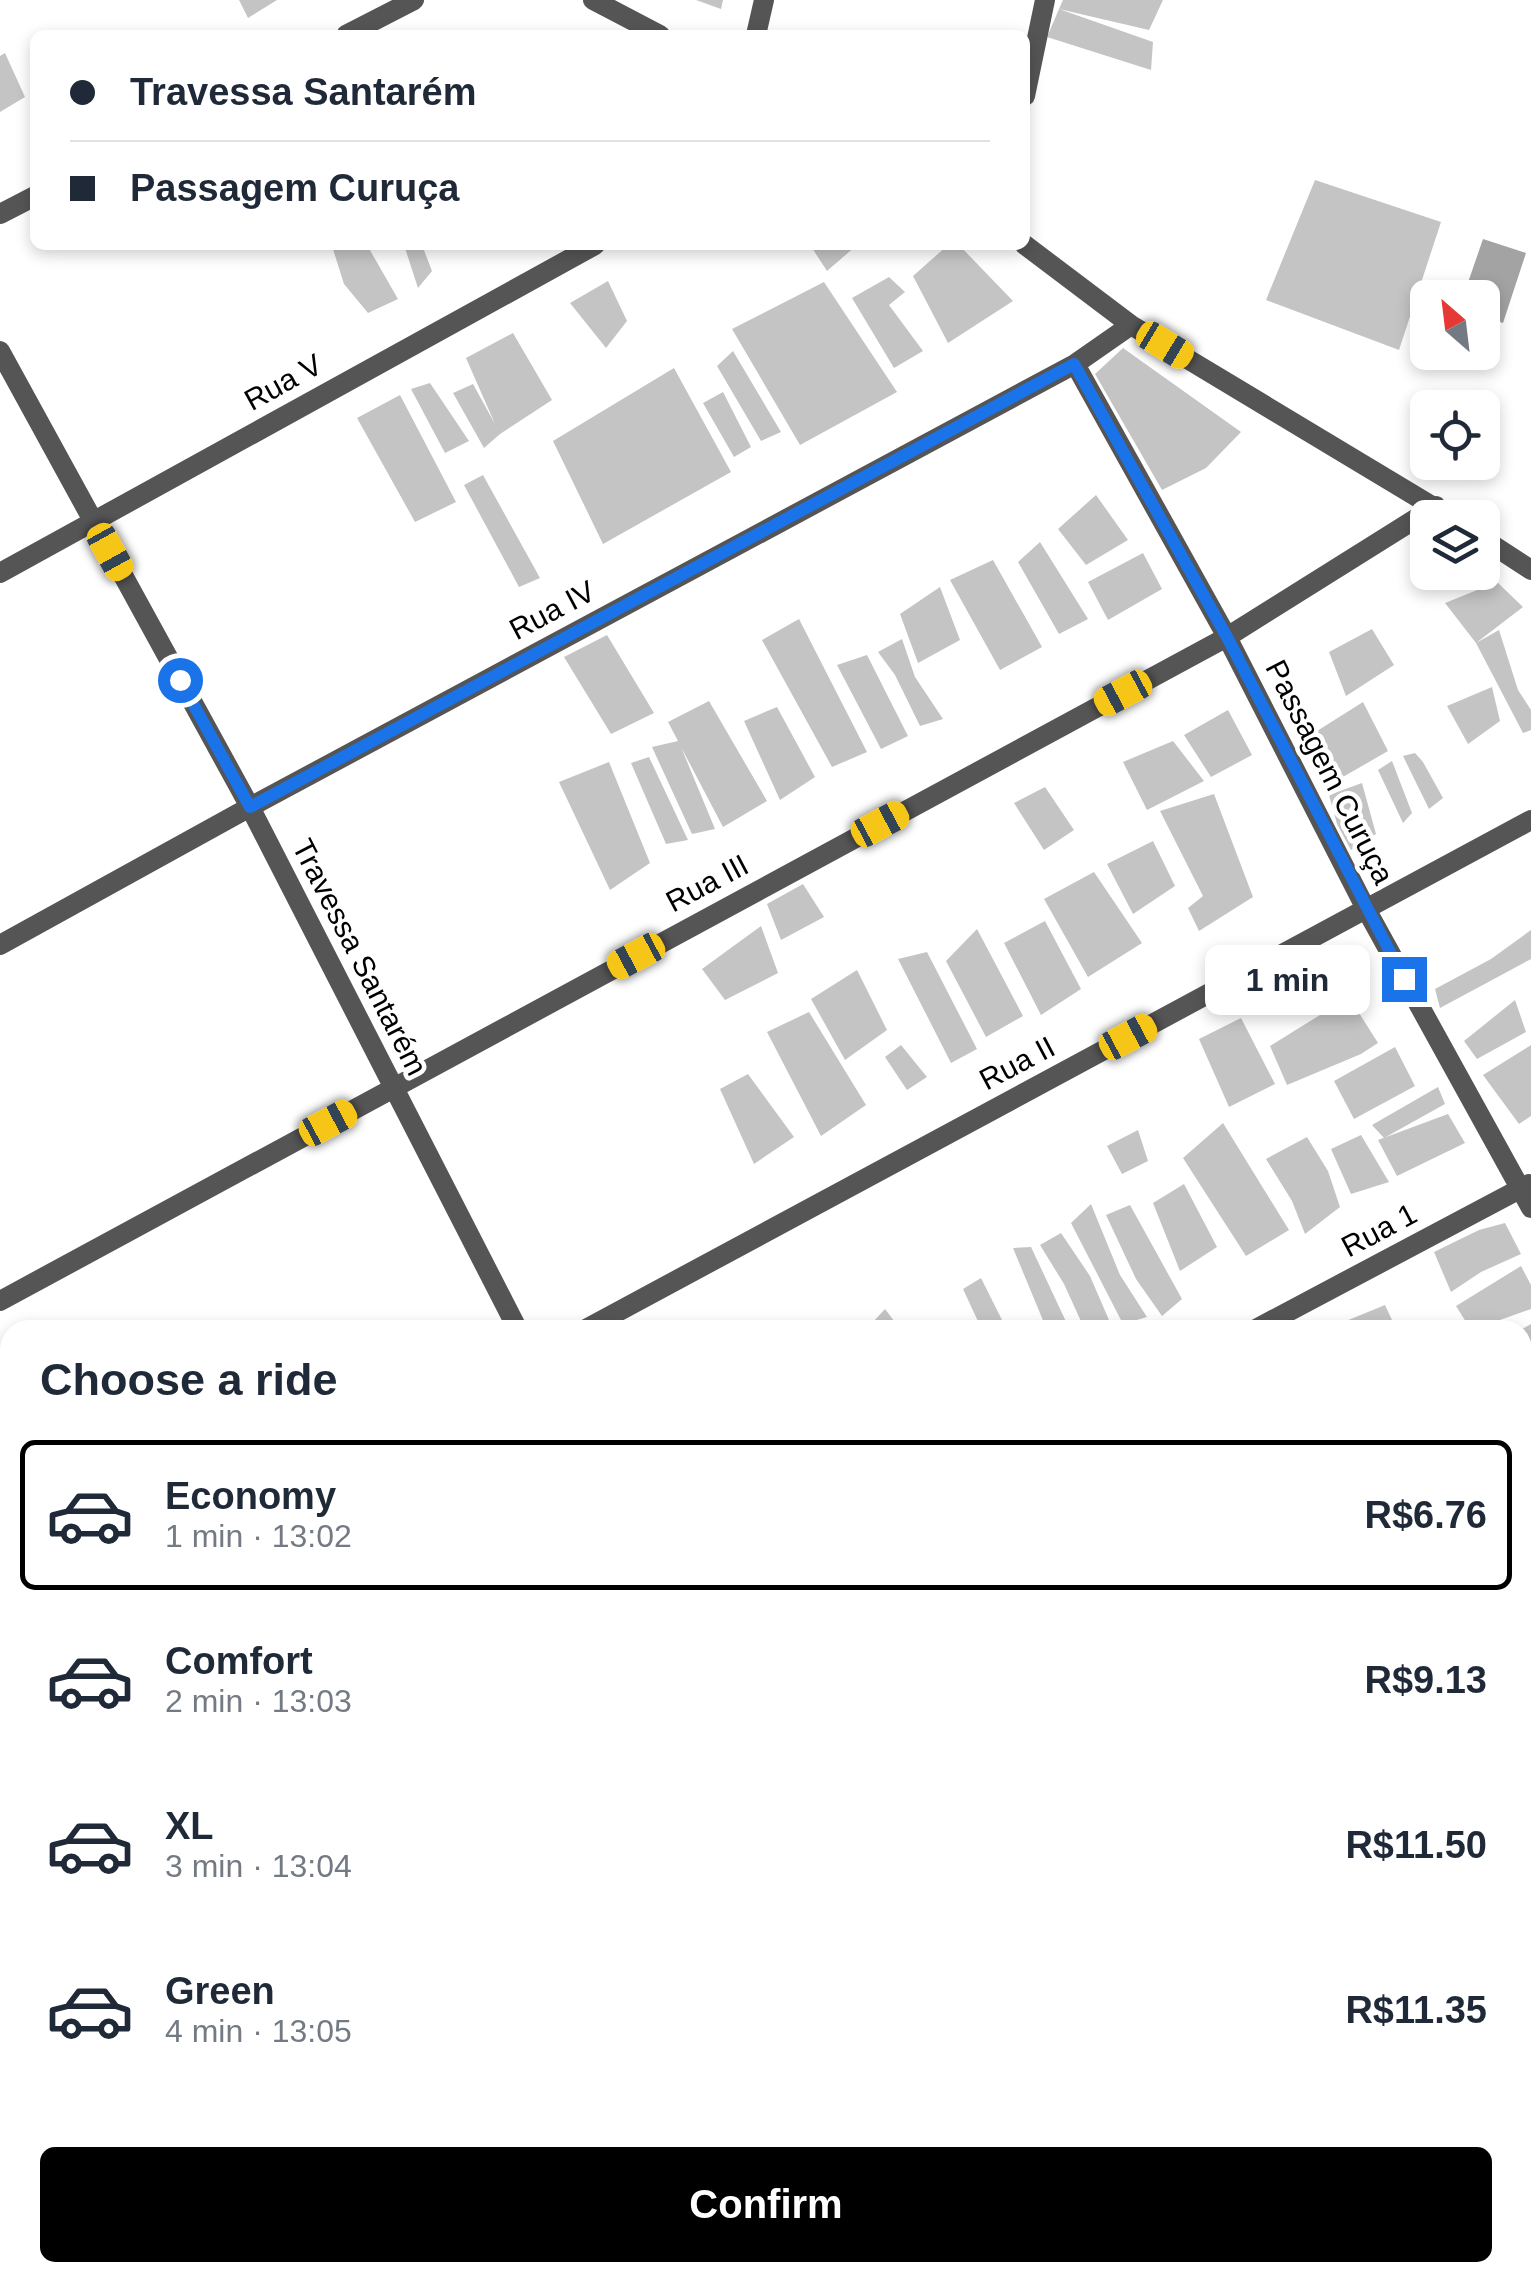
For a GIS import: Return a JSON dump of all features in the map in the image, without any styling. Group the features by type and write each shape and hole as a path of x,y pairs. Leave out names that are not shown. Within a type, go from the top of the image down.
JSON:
{"street":[{"path":"356,30 414,0"},
{"path":"593,0 650,30"},
{"path":"757,30 764,0"},
{"path":"1030,73 1046,0"},
{"path":"0,214 30,199"},
{"path":"1030,249 1131,325 1424,500"},
{"name":"Rua V","path":"0,573 587,250"},
{"name":"Rua IV","path":"0,946 250,807 1074,364 1131,325"},
{"name":"Travessa Santarém","path":"0,351 250,807 513,1320"},
{"name":"Passagem Curuça","path":"1074,364 1227,637 1366,908 1525,1186 1531,1208"},
{"name":"Rua III","path":"0,1300 1227,637 1410,532"},
{"path":"1500,550 1531,570"},
{"name":"Rua II","path":"603,1320 1531,820"},
{"name":"Rua 1","path":"1273,1320 1525,1186"}],"shaded area":[{"path":"1483,239 1526,253 1503,323 1500,280 1469,280"}],"building":[{"path":"239,0 277,0 248,18"},
{"path":"696,0 723,0 721,9"},
{"path":"1063,0 1163,0 1149,30 1059,9"},
{"path":"1059,9 1153,42 1151,70 1047,37"},
{"path":"5,53 25,97 0,112 0,56"},
{"path":"1315,180 1441,222 1422,280 1410,280 1410,316 1399,350 1266,300"},
{"path":"333,250 370,250 398,299 368,313 344,284"},
{"path":"406,250 424,250 432,271 418,288"},
{"path":"813,250 851,250 827,271"},
{"path":"942,250 964,250 1013,301 948,343 913,276"},
{"path":"889,277 905,292 889,305 923,351 894,368 852,298"},
{"path":"608,281 627,321 606,348 570,303"},
{"path":"824,282 897,392 800,445 732,329"},
{"path":"513,333 552,400 484,448 453,393 473,384 495,424 466,358"},
{"path":"1123,348 1241,432 1206,468 1162,490 1095,374"},
{"path":"733,351 781,432 761,441 717,366"},
{"path":"674,368 731,472 603,544 553,441"},
{"path":"430,383 469,441 445,453 411,389"},
{"path":"723,392 751,447 734,457 703,403"},
{"path":"400,395 456,502 415,522 357,418"},
{"path":"483,475 540,578 519,587 464,485"},
{"path":"1096,495 1128,540 1086,565 1058,529"},
{"path":"1040,542 1088,619 1059,634 1018,562"},
{"path":"1143,553 1162,589 1108,620 1088,582"},
{"path":"993,560 1042,647 1000,670 950,580"},
{"path":"1500,585 1523,607 1476,643 1445,603 1477,590 1500,590"},
{"path":"940,587 960,640 918,663 900,614"},
{"path":"799,619 867,752 832,767 762,640"},
{"path":"1372,629 1394,665 1346,696 1329,652"},
{"path":"1499,630 1518,690 1531,710 1531,730 1523,733 1476,643"},
{"path":"607,635 654,713 611,734 564,657"},
{"path":"902,639 915,677 943,719 920,726 895,675 878,652"},
{"path":"867,655 908,736 881,749 837,665"},
{"path":"1492,687 1500,721 1468,744 1447,706"},
{"path":"709,701 767,801 723,827 681,747 715,829 692,834 652,747 678,741 668,722"},
{"path":"1363,702 1388,751 1329,785 1298,743"},
{"path":"777,707 815,777 780,800 744,721"},
{"path":"1228,710 1252,755 1211,777 1184,735"},
{"path":"1173,741 1204,781 1147,810 1123,762"},
{"path":"1415,753 1443,798 1429,809 1403,756"},
{"path":"649,757 688,840 666,844 631,763"},
{"path":"1392,761 1412,813 1403,823 1378,770"},
{"path":"609,762 650,863 610,890 559,782"},
{"path":"1362,783 1376,834 1351,850 1337,824 1329,795"},
{"path":"1045,787 1074,830 1044,850 1014,803"},
{"path":"1214,794 1253,897 1199,931 1188,908 1203,896 1160,811"},
{"path":"1153,841 1175,886 1133,914 1107,864"},
{"path":"1094,872 1142,943 1088,977 1044,899"},
{"path":"803,884 824,917 781,940 767,904"},
{"path":"1045,921 1081,989 1041,1015 1004,943"},
{"path":"761,926 778,973 725,1000 702,969"},
{"path":"977,929 1023,1016 986,1037 946,961"},
{"path":"1531,930 1531,959 1440,1008 1435,989 1491,959"},
{"path":"927,952 977,1049 951,1063 898,959"},
{"path":"857,970 887,1030 845,1060 811,999"},
{"path":"1349,997 1378,1043 1287,1085 1270,1046"},
{"path":"1515,1000 1526,1032 1477,1059 1464,1041"},
{"path":"809,1012 866,1105 821,1136 767,1032"},
{"path":"1241,1018 1275,1084 1229,1107 1199,1039"},
{"path":"901,1045 927,1077 907,1090 885,1057"},
{"path":"1531,1045 1531,1116 1519,1124 1483,1075"},
{"path":"1395,1047 1415,1086 1354,1119 1334,1081"},
{"path":"748,1074 794,1137 754,1164 720,1089"},
{"path":"1438,1087 1445,1104 1384,1138 1372,1125"},
{"path":"1448,1114 1465,1143 1397,1176 1378,1140"},
{"path":"1223,1123 1289,1230 1246,1256 1183,1158"},
{"path":"1138,1130 1148,1161 1122,1174 1107,1146"},
{"path":"1361,1135 1389,1182 1351,1194 1331,1149"},
{"path":"1307,1137 1328,1171 1340,1207 1305,1234 1292,1201 1266,1159"},
{"path":"1184,1184 1217,1247 1180,1271 1153,1203"},
{"path":"1091,1204 1120,1275 1147,1317 1121,1320 1071,1223"},
{"path":"1130,1205 1182,1299 1162,1316 1136,1279 1106,1215"},
{"path":"1505,1223 1521,1254 1481,1272 1451,1292 1434,1252 1479,1230"},
{"path":"1061,1233 1090,1276 1109,1320 1080,1320 1040,1245"},
{"path":"1031,1247 1065,1320 1043,1320 1013,1248"},
{"path":"1521,1266 1531,1285 1531,1309 1500,1320 1465,1320 1456,1306"},
{"path":"981,1278 1002,1320 977,1320 963,1289"},
{"path":"1385,1305 1392,1320 1348,1320"},
{"path":"885,1309 893,1320 875,1320"}],"route":[{"path":"180,680 250,807 1074,364 1227,637 1404,979"}]}
